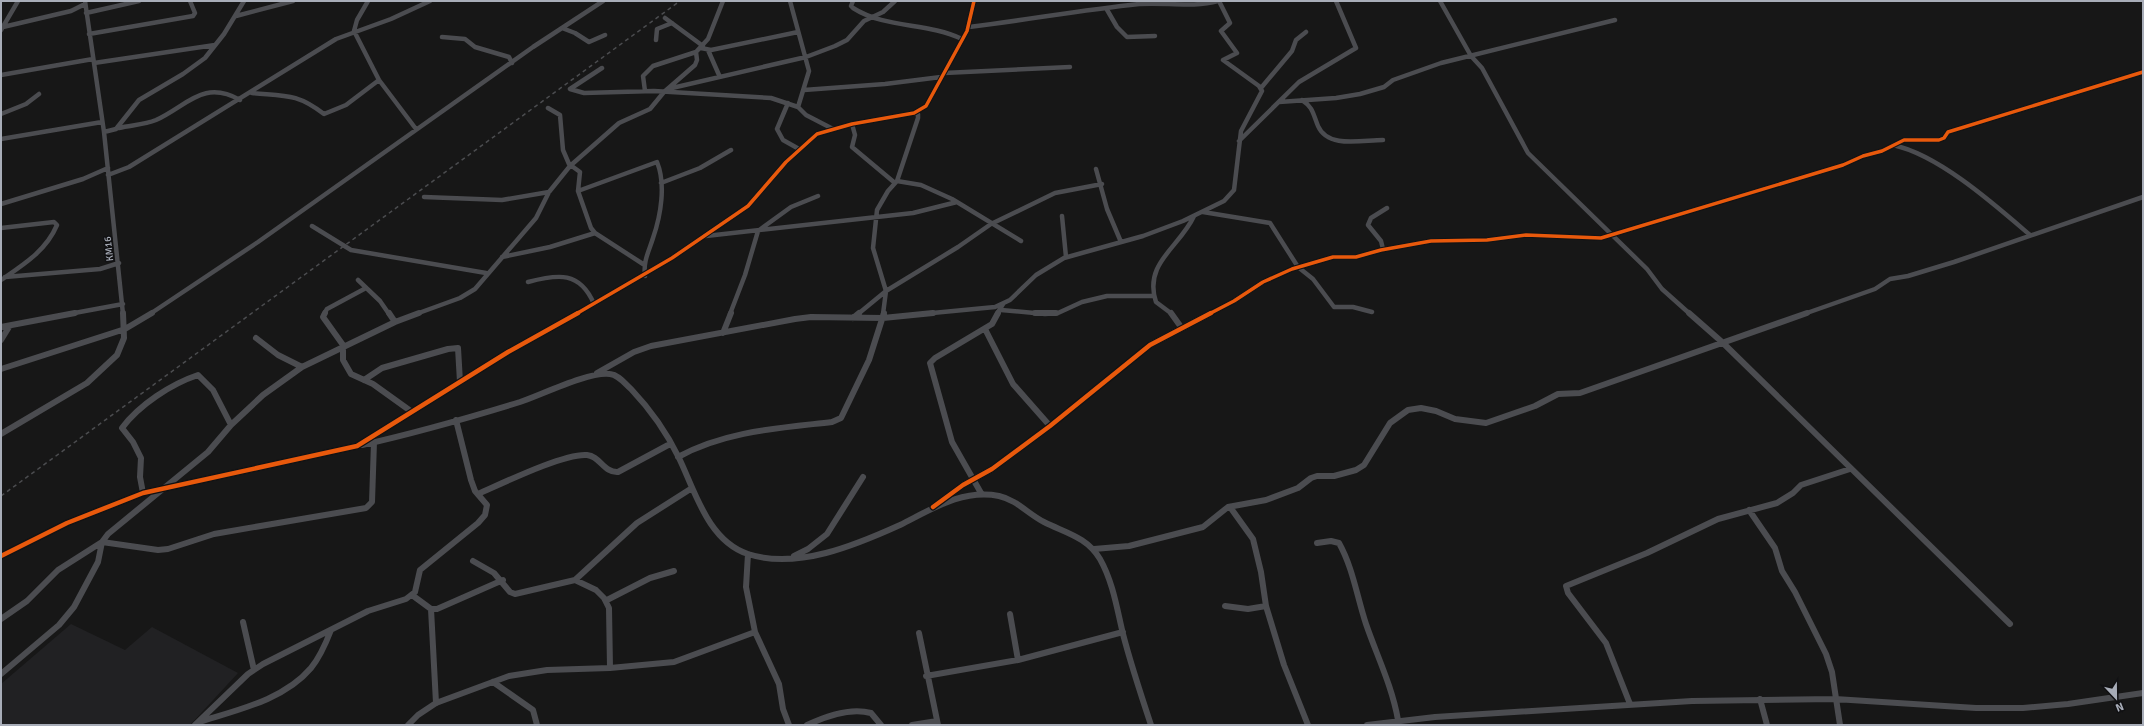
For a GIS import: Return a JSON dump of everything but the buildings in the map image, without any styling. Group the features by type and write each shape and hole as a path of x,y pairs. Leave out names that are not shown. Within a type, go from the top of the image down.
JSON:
{"street":[{"path":"2,28 18,1"},
{"path":"71,10 86,12 138,1"},
{"path":"89,34 193,16 196,14 190,1"},
{"path":"119,128 139,100 192,68 204,58 216,45 236,16 244,1"},
{"path":"236,16 293,1"},
{"path":"368,1 357,20 354,31 379,80 416,130"},
{"path":"108,175 129,167 252,93 336,39 354,31 391,19 430,1"},
{"path":"1,369 125,329 162,307 258,242 562,28 603,1"},
{"path":"644,91 643,76 650,68 700,48 708,39 723,1"},
{"path":"790,1 806,57 809,78 798,107"},
{"path":"853,1 851,6 853,8 871,17 946,32 962,39"},
{"path":"670,88 720,75 806,57 847,40 864,21 883,12 895,1"},
{"path":"357,446 514,349 645,276 705,236 748,206 799,149 817,134 852,124 914,113 926,106 969,27 974,1"},
{"path":"969,27 1106,8 1156,3 1207,3 1219,1 1230,23 1221,31 1237,54 1223,60 1261,88"},
{"path":"1239,142 1299,82 1356,48 1336,1"},
{"path":"1440,1 1471,56 1482,68 1528,153 1544,172 1612,235 1647,269 1662,289 1722,342 2010,624"},
{"path":"2,28 71,10 85,2"},
{"name":"KM16","path":"1,434 75,392 98,375 112,360 122,346 125,329 119,263 104,132 85,2"},
{"path":"1106,8 1117,27 1127,37 1155,36"},
{"path":"665,18 700,48 708,50 798,32"},
{"path":"1279,102 1336,98 1360,94 1384,87 1393,80 1441,62 1471,56 1615,20"},
{"path":"656,40 656,29 672,23"},
{"path":"562,28 575,33 589,42 606,35"},
{"path":"981,493 952,442 930,363 935,358 992,324 1002,307 1036,275 1066,257 1143,236 1194,216 1224,201 1234,190 1239,142 1244,123 1261,94 1261,88 1292,51 1291,46 1294,40 1306,32"},
{"path":"442,37 465,39 476,47 509,57 512,63"},
{"path":"1,75 216,45"},
{"path":"1,619 27,601 58,570 102,542 116,526 208,452 231,425 263,395 302,367 343,345 395,322 460,298 475,289 486,273 536,218 549,192 570,166 619,123 650,109 664,92 695,65 700,48"},
{"path":"708,50 711,60 720,75"},
{"path":"799,149 783,140 777,129 789,103 803,92 885,84 942,75 1070,67"},
{"path":"602,68 570,89 588,93 644,91 772,98 798,107 806,115 833,129"},
{"path":"933,507 963,484 974,480 1050,426 1150,345 1181,327 1229,304 1263,282 1298,267 1333,257 1356,256 1431,241 1487,240 1526,235 1594,239 1612,235 1768,186 1836,167 1863,156 1882,151 1904,140 1939,140 1944,138 1948,132 1995,116 2061,96 2073,95 2143,72"},
{"path":"252,93 297,97 309,102 324,114 333,112 355,100 379,80"},
{"path":"104,132 155,120 207,91 226,92 240,100"},
{"path":"1,114 26,104 39,94"},
{"path":"1302,100 1313,109 1317,123 1326,138 1335,141 1383,140"},
{"path":"548,108 560,115 559,134 567,162 570,166 580,172 578,191 586,216 595,233 643,264"},
{"path":"678,457 698,446 718,440 832,422 841,418 869,360 883,318 886,291 873,248 875,216 882,200 896,182 918,118 918,114 914,113"},
{"path":"1,139 102,122"},
{"path":"852,124 855,135 852,147 896,182 920,185 957,202 1021,241"},
{"path":"1891,146 1902,146 1944,169 2000,208 2030,235"},
{"path":"661,183 695,170 731,150"},
{"path":"578,191 657,162 660,166 661,183 655,231 643,264 645,276"},
{"path":"1,204 83,179 108,168"},
{"path":"1096,169 1102,184 1107,209 1121,242"},
{"path":"852,318 886,291 958,247 991,224 1055,193 1102,184"},
{"path":"424,197 504,200 523,198 549,192"},
{"path":"723,333 745,275 758,230 791,207 818,196"},
{"path":"1094,549 1129,546 1203,527 1220,512 1230,507 1266,500 1298,488 1311,478 1317,476 1334,476 1356,470 1364,464 1390,423 1408,410 1421,408 1471,422 1498,420 1535,406 1558,394 1580,393 1874,290 1890,279 1908,276 1954,262 2143,197"},
{"path":"705,236 921,212 957,202"},
{"path":"1383,250 1381,241 1368,225 1371,218 1387,208"},
{"path":"1203,212 1270,223 1298,267 1314,279 1334,307 1353,307 1372,312"},
{"path":"1062,216 1066,257"},
{"path":"1181,327 1171,313 1156,302 1154,296 1154,276 1157,266 1189,227 1194,216"},
{"path":"1,228 54,222 57,225 43,247 2,278"},
{"path":"312,226 342,246 352,250 377,253 427,264 486,273"},
{"path":"501,257 550,247 595,233"},
{"path":"2,278 100,268 119,263"},
{"path":"528,282 542,278 567,276 577,280 589,290 594,304"},
{"path":"358,280 380,301 395,322"},
{"path":"366,288 327,309 323,315 343,345 343,360 351,374 364,380 412,412"},
{"path":"1,556 67,523 143,494 374,442 456,420 541,394 595,374 634,352 651,346 811,317 883,318 995,307 1045,314 1058,313 1082,302 1108,296 1154,296"},
{"path":"1,328 123,304"},
{"path":"1,340 9,327"},
{"path":"985,329 1013,384 1050,426"},
{"path":"256,338 272,352 286,361 302,367"},
{"path":"364,380 382,368 448,349 458,348 460,382"},
{"path":"595,374 612,374 635,393 657,423 678,457 704,511 721,535 732,545 748,554 762,556 793,556 807,552 820,554 854,544 903,523 933,507 964,495 981,493 1008,498 1041,520 1083,539 1094,549 1111,583 1122,632 1151,725"},
{"path":"143,494 140,477 141,458 133,442 122,428 139,411 188,377 198,375 205,379 225,410 231,425"},
{"path":"196,724 254,670 368,611 412,595 417,586 417,577 420,570 478,524 486,513 485,502 478,494 473,484 456,420"},
{"path":"102,542 158,550 168,549 214,534 366,508 372,502 374,442"},
{"path":"478,494 543,468 584,455 592,456 609,472 618,472 670,444"},
{"path":"1630,704 1620,675 1606,643 1568,593 1566,586 1647,553 1718,519 1777,503 1793,493 1801,485 1850,469"},
{"path":"807,552 827,534 863,477"},
{"path":"575,580 637,523 692,488"},
{"path":"1230,507 1253,539 1258,555 1266,606 1284,665 1308,725"},
{"path":"1749,510 1774,548 1787,583 1795,592 1826,654 1832,672 1840,725"},
{"path":"1317,543 1331,541 1338,543 1347,558 1366,624 1394,698 1398,720"},
{"path":"1,674 59,625 74,607 98,562 102,542"},
{"path":"748,554 746,587 755,632 779,684 783,709 788,725"},
{"path":"473,561 495,571 503,580 510,592 515,594 575,580 582,581 607,600 610,608 610,668"},
{"path":"607,600 650,578 674,571"},
{"path":"412,595 431,609 437,609 503,580"},
{"path":"1225,606 1248,609 1266,606"},
{"path":"431,609 436,703"},
{"path":"1010,614 1018,660"},
{"path":"242,622 254,670"},
{"path":"196,724 261,702 282,691 310,668 321,654 331,630"},
{"path":"408,725 418,715 436,703 522,672 610,668 674,662 755,632"},
{"path":"926,676 1018,660 1122,632"},
{"path":"912,725 937,723 926,676 919,633"},
{"path":"492,682 514,698 529,705 535,711 537,725"},
{"path":"1367,725 1398,720 1630,704 1760,699 1835,699 1992,708 2024,708 2143,693"},
{"path":"1760,699 1767,725"},
{"path":"807,725 831,714 864,711 872,714 881,725"}],"shaded area":[{"path":"71,624 125,650 152,627 238,673 190,725 1,725 1,684"}],"railway":[{"path":"1,496 680,1"}],"cycle path":[{"path":"1,556 67,523 143,493 357,446 508,352 620,290 672,258 748,206 786,162 817,134 852,124 914,113 926,106 967,31 974,1"},
{"path":"933,507 963,485 992,469 1050,426 1150,345 1234,301 1263,282 1292,269 1333,257 1356,257 1381,250 1431,241 1487,240 1526,235 1601,238 1843,165 1863,156 1882,151 1904,140 1939,140 1944,138 1948,132 2035,104 2073,95 2143,72"}]}
